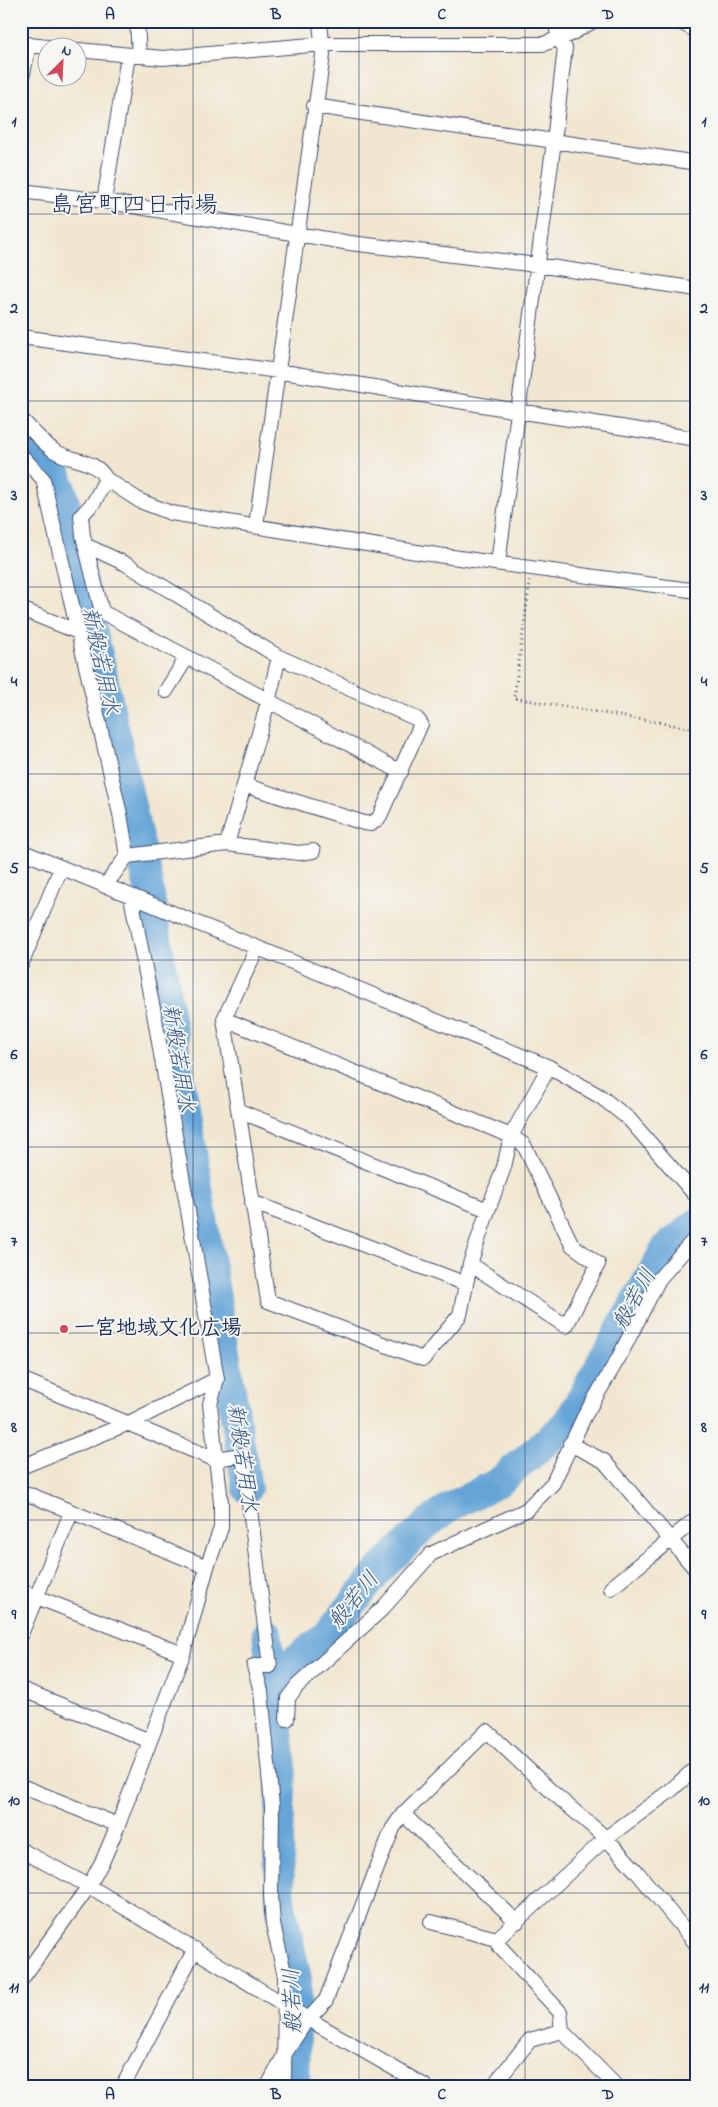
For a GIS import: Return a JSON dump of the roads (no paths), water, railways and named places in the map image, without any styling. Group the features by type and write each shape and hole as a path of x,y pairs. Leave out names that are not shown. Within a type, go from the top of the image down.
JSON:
{"street":[{"path":"104,201 134,55 137,21"},
{"path":"256,526 314,106 323,55 320,21"},
{"path":"498,563 565,48 558,38 556,21"},
{"path":"88,51 180,58 322,44 543,44 569,35 593,21"},
{"path":"678,21 697,31"},
{"path":"21,83 25,44 38,46"},
{"path":"314,106 697,163"},
{"path":"21,191 104,201 350,243 537,264 697,289"},
{"path":"21,337 278,370 697,439"},
{"path":"21,419 54,450 93,465 102,472 106,480 140,501 171,513 531,568 697,591"},
{"path":"21,455 43,479 120,814 127,856"},
{"path":"106,480 94,502 81,516 85,545 102,612 401,772"},
{"path":"85,545 126,564 279,657 416,719 421,724 380,818 371,824 244,785"},
{"path":"21,609 78,632"},
{"path":"166,691 187,657"},
{"path":"227,844 279,657"},
{"path":"104,886 127,856 227,844 298,853 313,851"},
{"path":"21,852 550,1067 601,1097 629,1119 697,1197"},
{"path":"21,965 61,868"},
{"path":"21,1980 89,1886 103,1860 184,1654 207,1567 221,1528 221,1502 214,1458 210,1404 217,1378 136,899"},
{"path":"257,948 224,1019 268,1301 424,1359 460,1314 470,1264 504,1167 511,1136 550,1067"},
{"path":"224,1019 511,1136 524,1145 572,1245 598,1264 566,1326 470,1264"},
{"path":"239,1112 488,1210"},
{"path":"252,1202 466,1284"},
{"path":"287,1719 288,1698 297,1686 382,1609 431,1554 526,1510 553,1483 570,1444 619,1358 659,1279 697,1236"},
{"path":"21,1467 129,1423 217,1378"},
{"path":"21,1379 214,1458 244,1455 270,1666 254,1666 261,1691 272,1806 270,1896 273,1924 285,1976 287,2006 284,2086"},
{"path":"570,1444 604,1461 697,1571"},
{"path":"21,1494 33,1496 207,1567"},
{"path":"21,1634 72,1513"},
{"path":"611,1588 697,1518"},
{"path":"21,1591 184,1654"},
{"path":"21,1689 150,1740"},
{"path":"268,2086 305,2019 326,2000 394,1828 403,1814 488,1731 552,1792 606,1838 637,1872 697,1945"},
{"path":"497,1939 606,1838 670,1791 697,1767"},
{"path":"21,1786 118,1825"},
{"path":"403,1814 517,1922"},
{"path":"21,1850 89,1886 195,1949 305,2019 425,2086"},
{"path":"431,1922 497,1939"},
{"path":"497,1939 500,1947 560,2012 562,2031 616,2086"},
{"path":"123,2086 195,1949"},
{"path":"493,2086 530,2040 562,2031"}],"waterway":[{"name":"新般若用水","path":"21,437 54,467 63,494 148,884 247,1488"},
{"name":"般若川","path":"275,1696 285,1667 326,1637 381,1568 427,1524 450,1507 499,1482 567,1424 666,1248 697,1223"},
{"name":"般若川","path":"267,1633 282,1768 279,1835 280,1901 297,1979 295,2086"}],"place":[{"name":"一宮地域文化広場","path":"64,1329"}],"district":[{"name":"島宮町四日市場","path":"134,206"}]}
